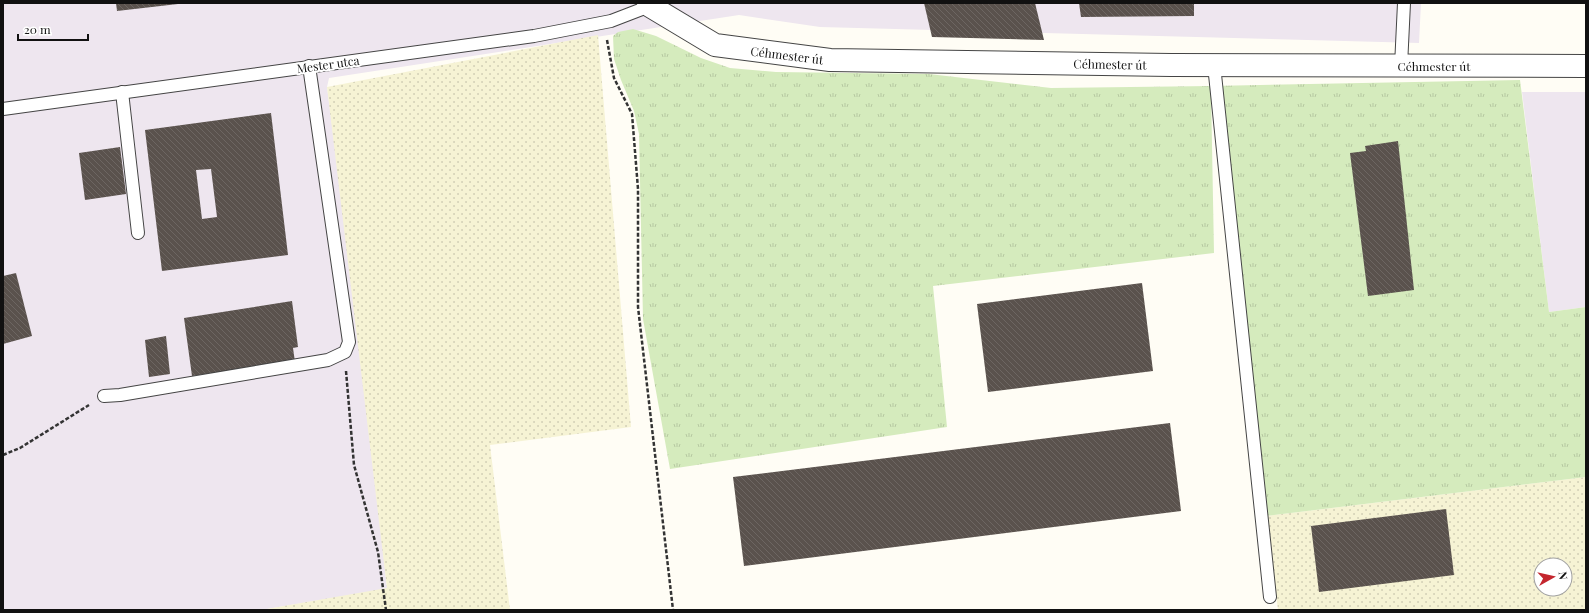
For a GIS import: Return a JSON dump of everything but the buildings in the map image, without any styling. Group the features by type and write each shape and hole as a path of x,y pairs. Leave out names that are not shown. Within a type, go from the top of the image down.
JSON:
{"street":[{"name":"Céhmester út","path":"649,5 716,45 830,60 1214,65 1586,66"}],"lane":[{"path":"1401,66 1404,3"},
{"name":"Mester utca","path":"3,109 534,36 603,22 649,5"},
{"path":"1214,65 1270,597"},
{"path":"104,396 120,395 328,360 345,352 349,342 309,66"},
{"path":"122,92 138,233"}],"path":[{"path":"603,22 614,78 632,114 638,189 638,307 672,610"},
{"path":"345,352 354,465 378,552 386,610"},
{"path":"3,455 20,448 104,396"}],"shaded area":[{"path":"3,3 1421,3 1419,43 820,27 739,15 329,78 327,87 366,382 387,589 261,610 3,610"},
{"path":"598,35 631,427 490,445 510,610 261,610 387,588 327,87"},
{"path":"1522,92 1586,92 1586,307 1549,312"},
{"path":"1586,477 1586,610 1278,610 1266,516"}],"green space":[{"path":"633,29 656,36 701,58 730,68 776,72 929,74 1051,88 1520,80 1549,312 1586,307 1586,477 1266,516 1211,91 1214,253 933,286 947,427 670,469 643,319 639,134 634,111 614,59 613,36 618,32"}]}
